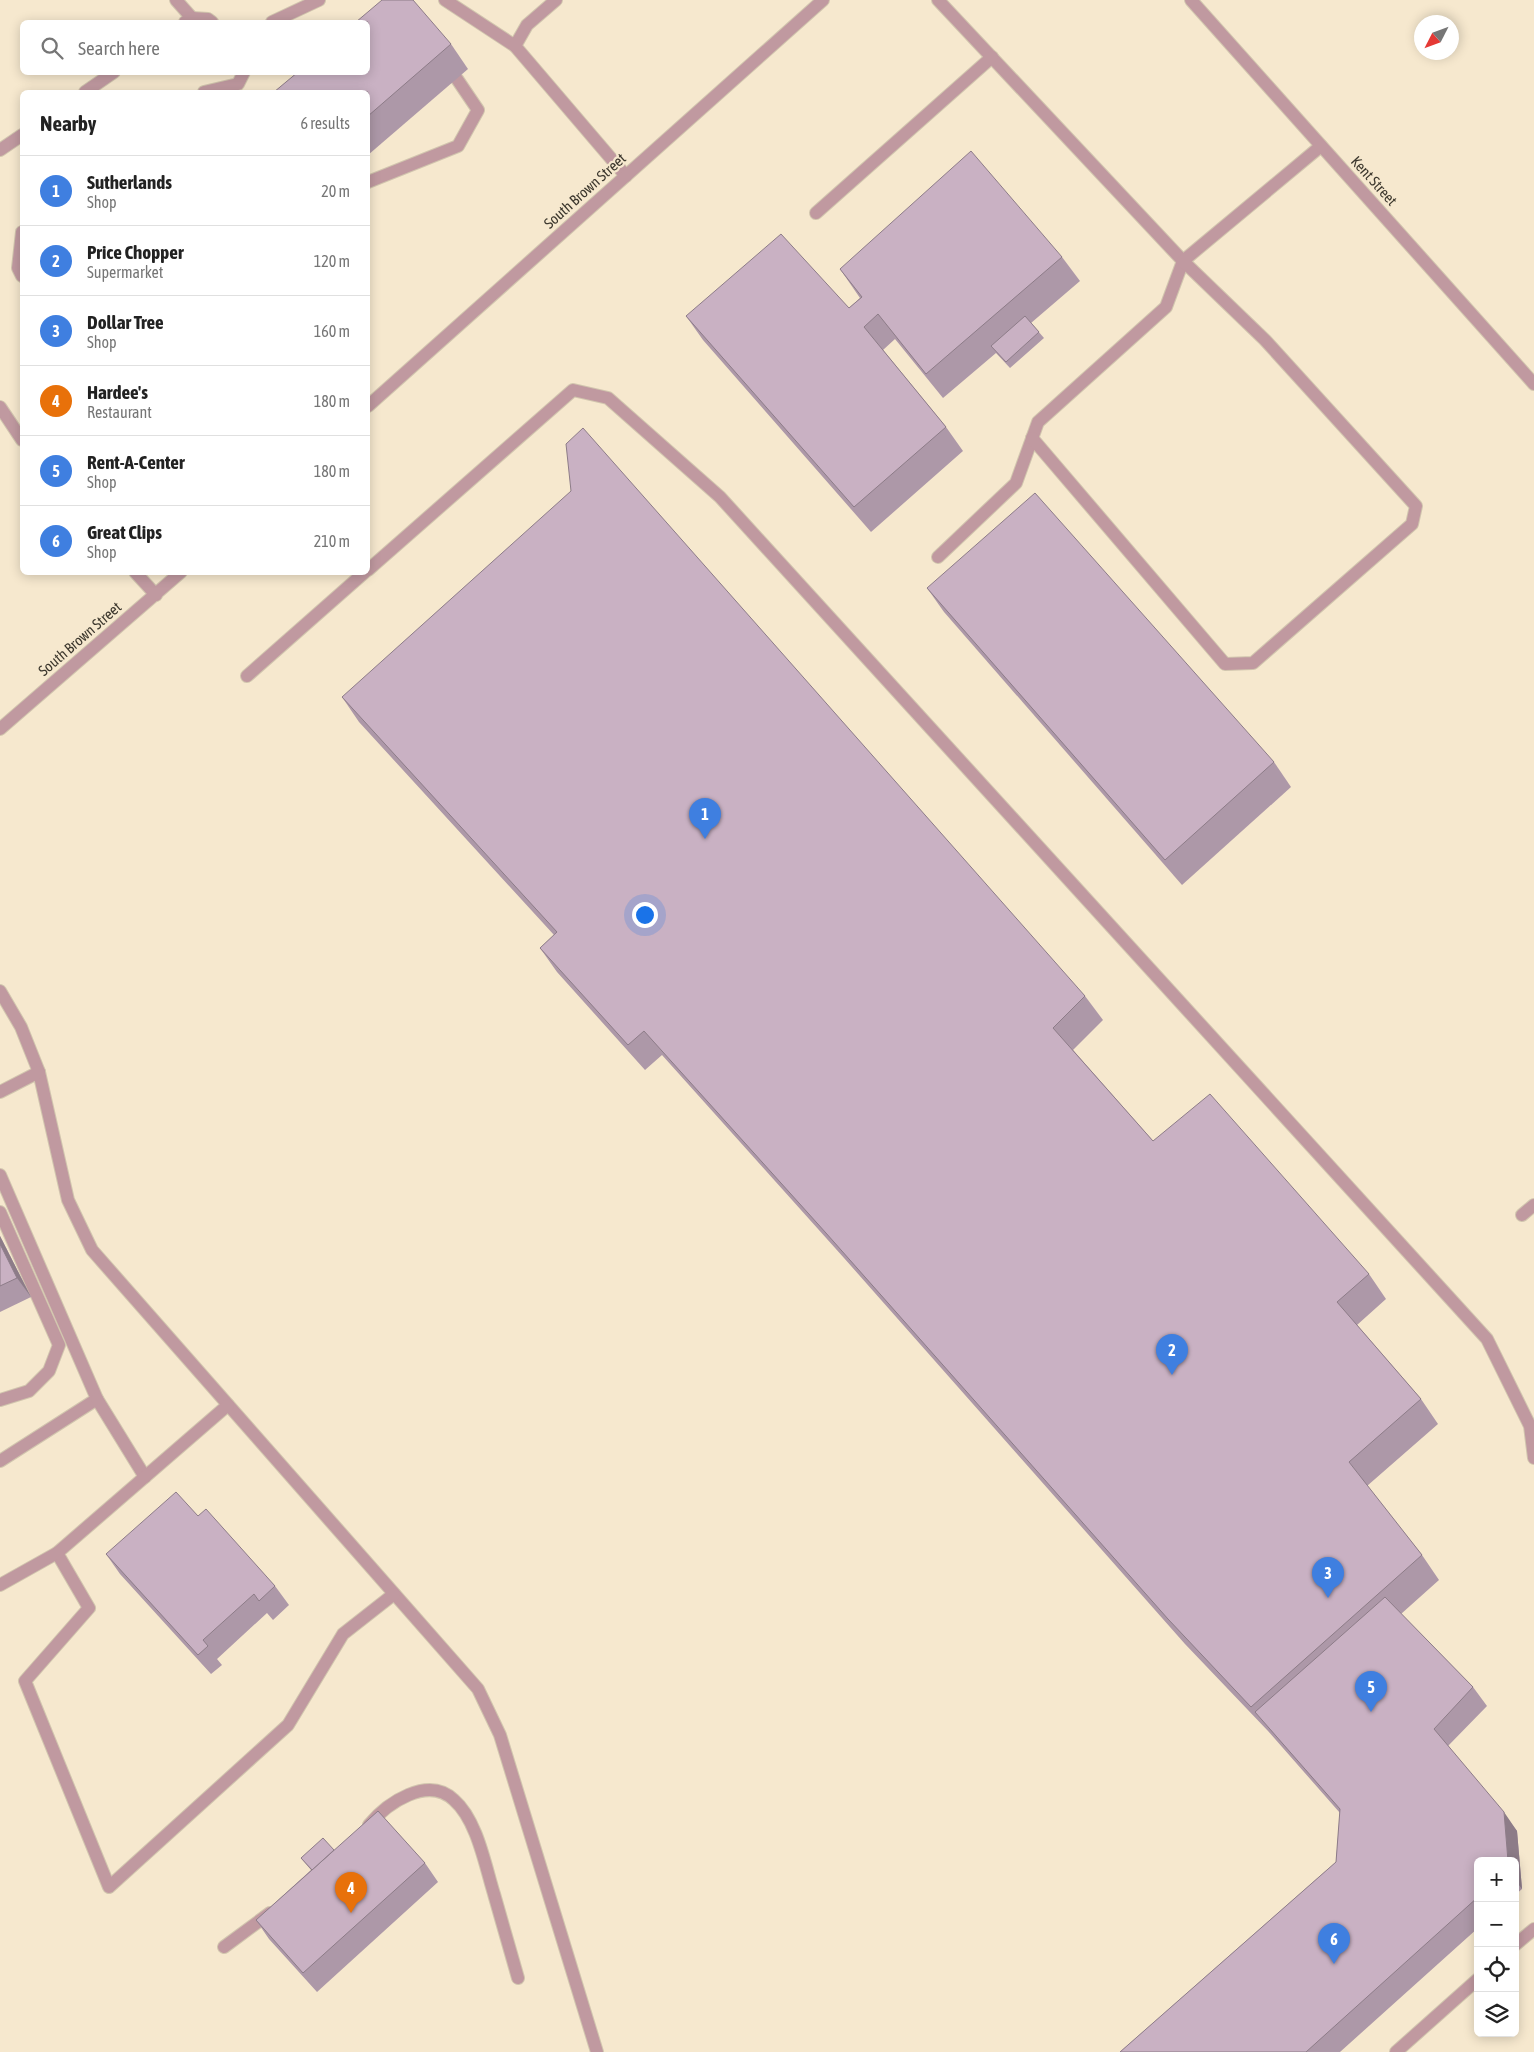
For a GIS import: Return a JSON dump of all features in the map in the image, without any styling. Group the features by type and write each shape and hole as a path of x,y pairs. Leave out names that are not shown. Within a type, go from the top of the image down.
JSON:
{"street":[{"path":"176,0 188,20 209,20"},
{"path":"276,20 319,0"},
{"path":"445,0 514,46 626,176"},
{"path":"514,46 527,26 556,0"},
{"name":"South Brown Street","path":"370,404 823,0"},
{"path":"938,0 1183,261 1265,340 1416,506 1412,524 1253,663 1225,664 1032,438"},
{"name":"Kent Street","path":"1191,0 1534,384"},
{"path":"816,213 992,57"},
{"path":"88,90 110,75"},
{"path":"212,90 238,84 242,75"},
{"path":"370,181 458,146 478,110 456,79"},
{"path":"0,150 20,136"},
{"path":"938,557 1016,482 1038,422 1166,307 1183,261 1321,146"},
{"path":"370,568 573,390 608,398 720,496 1488,1339 1530,1426 1534,1458"},
{"path":"0,407 20,437"},
{"path":"138,575 156,595"},
{"name":"South Brown Street","path":"0,729 178,575"},
{"path":"247,676 361,575"},
{"path":"0,991 20,1027 39,1072 68,1200 92,1250 478,1689 500,1735 597,2052"},
{"path":"0,1092 39,1072"},
{"path":"0,1175 97,1400 145,1477"},
{"path":"0,1400 29,1391 49,1371 59,1345 0,1211 8,1192"},
{"path":"1522,1215 1534,1205"},
{"path":"0,1461 97,1400"},
{"path":"0,1586 57,1553 228,1404"},
{"path":"57,1553 89,1608 25,1681 109,1887 288,1724 343,1634 394,1594"},
{"path":"359,1836 380,1812 410,1793 436,1791 453,1798 465,1812 478,1842 518,1978"},
{"path":"224,1947 280,1905"},
{"path":"1519,1941 1534,1928"},
{"path":"1396,2052 1474,1983"}],"building":[{"path":"382,0 413,0 451,44 370,114 370,90 276,90 294,75 370,75 370,20 358,20"},
{"path":"971,151 1062,257 926,374 878,314 864,327 946,427 854,507 686,316 781,234 849,308 862,297 840,269"},
{"path":"1025,316 1039,332 1006,362 991,346"},
{"path":"583,428 1085,996 1053,1028 1153,1141 1210,1094 1369,1274 1337,1302 1421,1399 1349,1462 1422,1555 1251,1707 1168,1619 644,1031 628,1045 540,948 557,932 342,697 571,491 566,444"},
{"path":"1035,493 1274,762 1165,860 927,588"},
{"path":"0,1244 17,1278 0,1286"},
{"path":"176,1492 198,1516 206,1509 275,1586 259,1601 254,1594 203,1640 208,1646 198,1655 106,1554"},
{"path":"1385,1597 1473,1687 1434,1729 1504,1812 1508,1857 1474,1857 1474,1901 1306,2052 1120,2052 1336,1862 1340,1809 1255,1712"},
{"path":"378,1811 425,1863 303,1973 256,1920"},
{"path":"323,1838 334,1850 312,1870 301,1858"}],"place":[{"name":"Sutherlands","path":"705,839"},
{"name":"Price Chopper","path":"1172,1375"},
{"name":"Dollar Tree","path":"1328,1598"},
{"name":"Rent-A-Center","path":"1371,1712"},
{"name":"Hardee's","path":"351,1913"},
{"name":"Great Clips","path":"1334,1964"}]}
